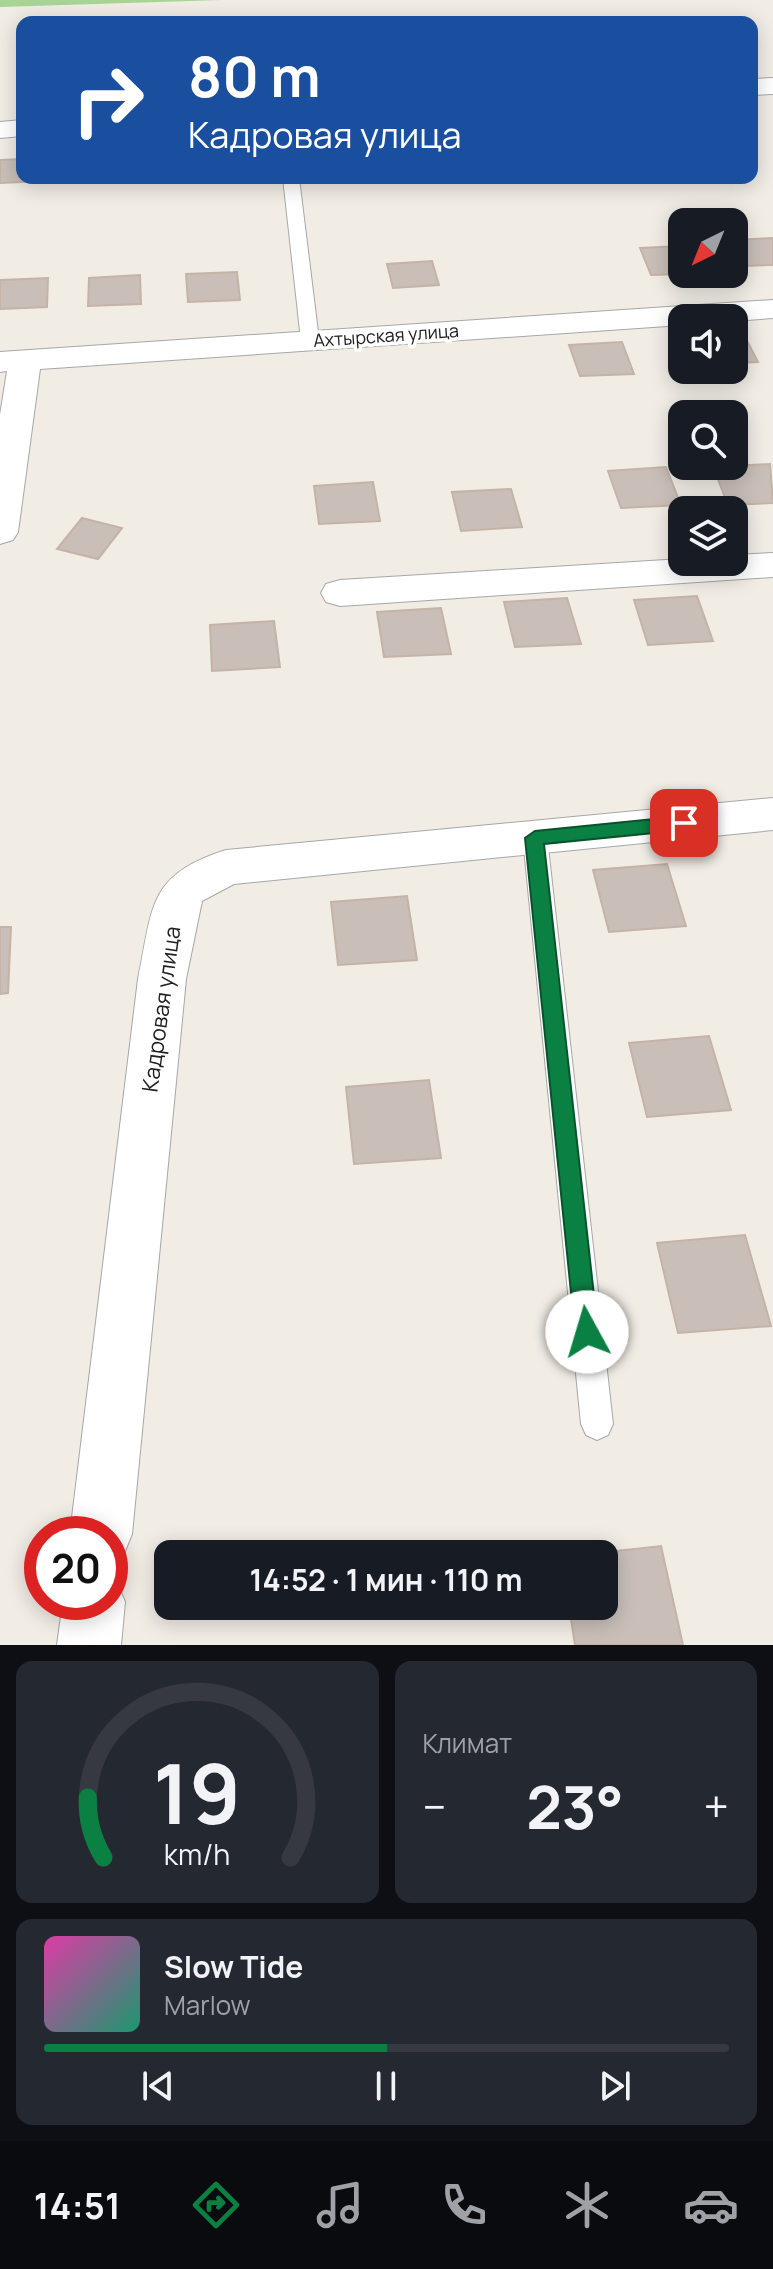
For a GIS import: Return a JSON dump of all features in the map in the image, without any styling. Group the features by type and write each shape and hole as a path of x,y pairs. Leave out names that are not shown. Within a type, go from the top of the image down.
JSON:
{"street":[{"name":"Ахтырская улица","path":"12,361 773,309"},
{"path":"0,532 12,361"},
{"path":"340,593 773,565"},
{"name":"Кадровая улица","path":"103,1516 162,979 176,906 186,888 226,867 773,814"},
{"path":"89,1645 92,1620"}],"lane":[{"path":"292,184 310,340"},
{"path":"535,838 597,1424"}],"green space":[{"path":"0,0 222,0 0,7"}],"building":[{"path":"16,159 16,182 0,183 0,160"},
{"path":"773,238 773,265 748,266 748,239"},
{"path":"668,247 668,274 651,275 640,248"},
{"path":"432,261 439,285 393,288 387,264"},
{"path":"237,272 240,300 188,302 186,274"},
{"path":"140,275 141,304 88,306 89,278"},
{"path":"48,278 47,307 0,309 0,280"},
{"path":"622,342 634,374 580,376 569,345"},
{"path":"748,343 758,362 748,362"},
{"path":"770,464 773,503 748,504 748,496 724,496 718,480 748,480 748,465"},
{"path":"666,467 668,480 671,480 677,496 668,496 668,506 621,508 608,471"},
{"path":"373,482 380,521 319,524 314,486"},
{"path":"511,489 522,527 461,531 452,492"},
{"path":"82,518 122,528 98,559 57,549"},
{"path":"697,596 713,641 648,645 634,600"},
{"path":"567,598 581,644 515,647 504,602"},
{"path":"441,608 451,654 384,657 377,612"},
{"path":"274,621 280,667 212,671 210,625"},
{"path":"667,864 686,926 609,932 593,870"},
{"path":"407,896 417,960 338,965 331,902"},
{"path":"0,927 11,927 8,993 0,994"},
{"path":"709,1036 731,1110 647,1117 629,1043"},
{"path":"429,1080 441,1158 354,1164 346,1087"},
{"path":"745,1235 771,1326 678,1333 657,1243"},
{"path":"661,1546 683,1645 575,1645 571,1620 618,1620 618,1551"}],"route":[{"path":"587,1332 535,838 684,823"}]}
